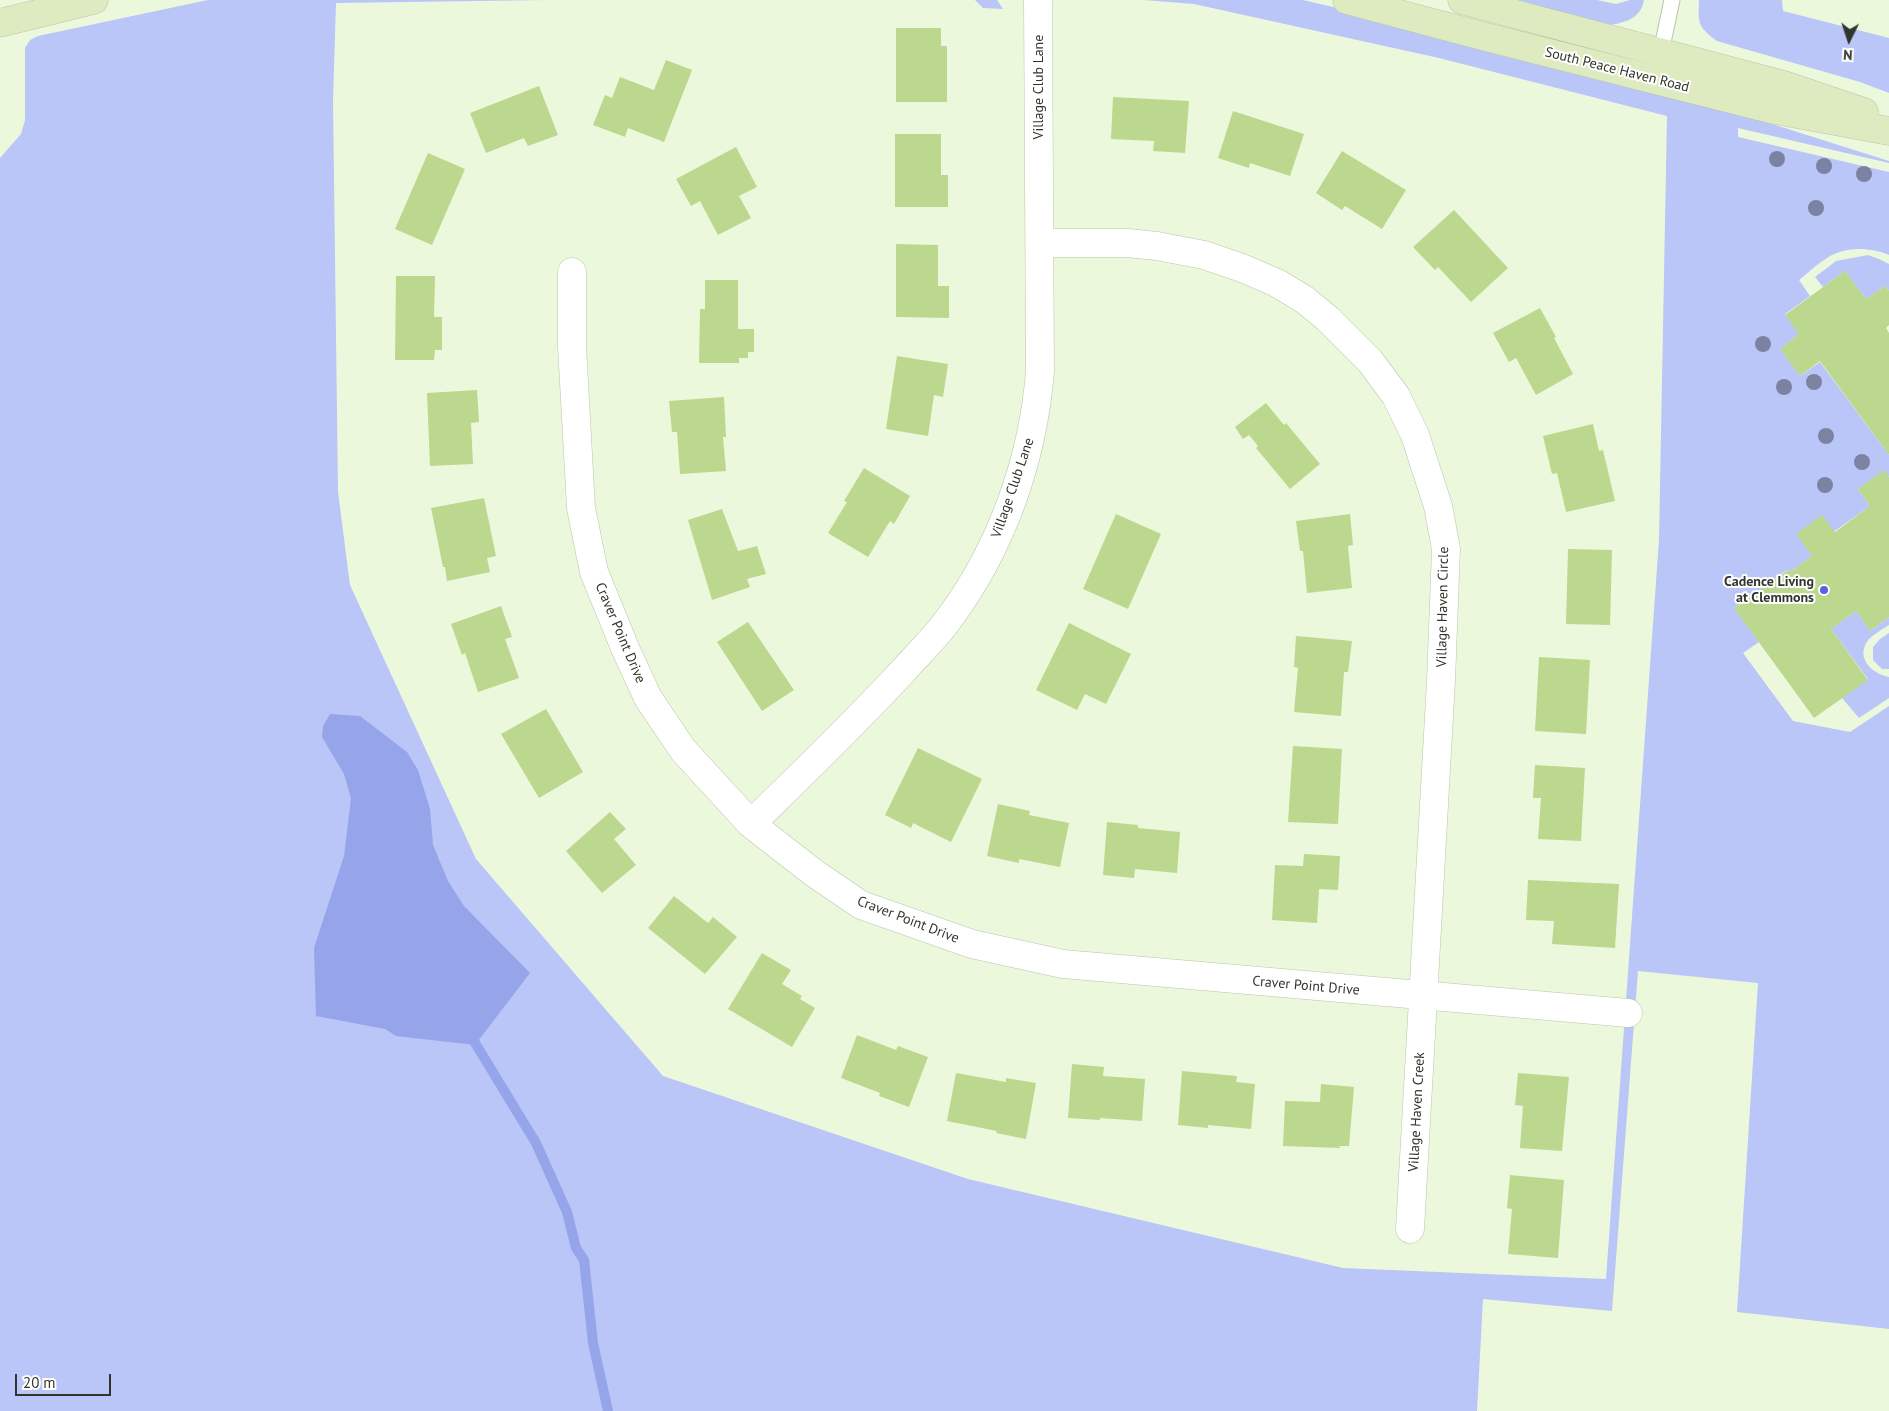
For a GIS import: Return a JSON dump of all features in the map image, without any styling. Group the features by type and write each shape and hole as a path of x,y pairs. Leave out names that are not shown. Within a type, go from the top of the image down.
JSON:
{"main road":[{"path":"0,23 94,0"},
{"name":"South Peace Haven Road","path":"1347,0 1770,109 1889,131"},
{"name":"South Peace Haven Road","path":"1462,0 1784,85 1889,121"}],"street":[{"name":"Village Club Lane","path":"751,824 866,711 948,620 984,562 1012,499 1034,424 1040,371 1038,0"},
{"name":"Village Haven Circle","path":"1040,243 1157,246 1204,255 1251,271 1277,283 1305,300 1328,319 1370,361 1400,403 1416,435 1438,506 1446,549 1441,681 1423,996"},
{"name":"Craver Point Drive","path":"572,272 572,346 581,501 594,572 648,698 683,750 751,824 814,873 862,905 972,944 1063,964 1628,1013"},
{"name":"Village Haven Creek","path":"1410,1229 1423,996"}],"lane":[{"path":"1661,52 1672,0"}],"shaded area":[{"path":"208,0 547,0 336,3 333,100 338,492 350,585 476,859 663,1076 968,1179 1343,1268 1606,1279 1659,540 1667,116 1439,58 1194,4 1144,0 1303,0 1380,18 1728,110 1889,161 1889,163 1738,128 1738,137 1889,172 1889,255 1866,249 1841,251 1823,260 1799,280 1810,296 1785,314 1799,334 1780,349 1800,376 1820,362 1889,455 1889,477 1884,471 1858,489 1870,506 1808,550 1812,556 1790,572 1787,570 1734,608 1759,642 1743,653 1793,721 1850,732 1889,706 1889,1329 1737,1312 1758,983 1638,971 1612,1311 1483,1299 1477,1411 0,1411 0,158 21,134 25,120 25,48 30,40 38,36"},
{"path":"975,0 997,0 1003,9 983,8"},
{"path":"1511,0 1597,0 1616,4 1630,0 1644,0 1642,7 1634,17 1624,22 1604,26"},
{"path":"1699,0 1782,0 1783,11 1889,38 1889,93 1860,82 1717,41 1700,24"},
{"path":"1868,255 1889,264 1889,291 1885,286 1866,299 1845,271 1823,287 1815,277 1836,261"},
{"path":"1856,611 1870,631 1889,617 1889,625 1869,639 1863,652 1867,664 1871,668 1889,677 1889,698 1859,718 1842,698 1868,679 1831,629"},
{"path":"1889,633 1889,669 1882,669 1873,660 1873,647"},
{"path":"330,714 360,716 407,752 418,770 430,809 433,845 448,881 464,906 530,973 475,1045 396,1036 385,1029 316,1016 314,948 344,856 351,798 344,774 322,737 323,726"}],"building":[{"path":"896,28 941,28 941,46 947,46 947,102 896,102"},
{"path":"666,60 692,70 664,142 628,128 625,137 593,125 605,95 612,98 620,77 654,90"},
{"path":"539,86 558,135 528,146 524,138 486,153 470,113"},
{"path":"1113,97 1189,101 1185,153 1153,151 1154,141 1111,139"},
{"path":"1233,111 1304,134 1290,176 1250,163 1249,168 1218,158"},
{"path":"895,134 941,134 941,175 948,175 948,207 895,207"},
{"path":"736,147 757,187 739,196 751,218 718,235 700,201 691,206 676,179"},
{"path":"1342,151 1406,190 1382,229 1345,206 1342,210 1316,193"},
{"path":"428,153 465,169 432,245 395,229"},
{"path":"1454,210 1508,268 1471,302 1438,267 1435,270 1413,247"},
{"path":"896,244 938,245 938,286 949,286 949,318 896,317"},
{"path":"1845,271 1866,299 1885,286 1889,291 1889,325 1886,328 1889,333 1889,455 1820,361 1800,376 1780,349 1799,334 1785,315"},
{"path":"396,276 435,276 434,317 442,317 442,350 435,350 434,360 395,360"},
{"path":"705,280 738,280 738,329 754,329 754,352 748,352 748,358 739,358 739,363 699,363 700,309 705,309"},
{"path":"1540,308 1573,374 1536,395 1516,358 1509,362 1493,333"},
{"path":"897,356 948,364 943,397 934,395 928,436 886,429"},
{"path":"477,390 479,422 471,423 473,464 430,466 427,393"},
{"path":"724,397 726,437 723,437 726,471 680,474 677,432 672,432 669,401"},
{"path":"1266,403 1284,425 1286,423 1320,464 1290,489 1256,448 1258,446 1249,435 1243,439 1235,427"},
{"path":"1593,424 1599,451 1603,450 1615,501 1566,512 1557,473 1552,474 1543,436"},
{"path":"864,468 910,496 894,524 890,521 868,557 828,533 847,502 844,501"},
{"name":"Cadence Living at Clemmons","path":"1884,470 1889,477 1889,617 1870,631 1856,611 1831,629 1868,680 1814,718 1734,608 1788,570 1790,572 1812,556 1796,534 1822,515 1835,532 1870,506 1858,489"},
{"path":"484,498 496,556 487,558 490,572 447,581 431,508"},
{"path":"722,509 738,551 757,546 766,574 747,579 750,587 712,600 688,520"},
{"path":"1116,514 1161,534 1128,609 1083,589"},
{"path":"1350,514 1353,545 1348,546 1352,588 1307,593 1303,551 1300,551 1296,521"},
{"path":"1568,549 1612,550 1610,625 1566,624"},
{"path":"501,606 512,637 505,639 519,678 478,692 465,653 462,655 451,624"},
{"path":"748,622 794,690 762,711 717,642"},
{"path":"1069,623 1131,654 1106,704 1085,694 1077,710 1036,690"},
{"path":"1296,636 1352,641 1348,672 1344,672 1341,716 1294,712 1298,668 1294,667"},
{"path":"1539,657 1590,660 1586,734 1535,731"},
{"path":"546,709 583,772 539,798 501,734"},
{"path":"1293,746 1342,749 1338,824 1288,822"},
{"path":"918,748 982,779 951,842 913,823 911,828 885,815"},
{"path":"1535,765 1585,768 1581,841 1538,839 1541,798 1533,798"},
{"path":"998,804 1030,811 1029,815 1069,823 1060,867 1019,859 1019,863 987,856"},
{"path":"610,812 626,829 614,839 636,865 602,893 566,851"},
{"path":"1107,822 1138,825 1138,828 1180,832 1177,873 1135,869 1134,878 1103,875"},
{"path":"1304,854 1340,856 1338,890 1319,889 1317,923 1272,920 1275,865 1303,866"},
{"path":"1528,880 1619,884 1615,948 1552,944 1554,921 1526,920"},
{"path":"674,896 708,923 713,917 737,937 705,974 648,928"},
{"path":"762,953 791,970 782,984 802,996 800,999 815,1008 792,1047 728,1009"},
{"path":"857,1035 896,1050 898,1046 928,1057 909,1107 879,1096 880,1093 841,1078"},
{"path":"1072,1064 1104,1067 1103,1076 1145,1079 1142,1121 1068,1118"},
{"path":"1182,1071 1237,1076 1236,1082 1255,1084 1251,1129 1208,1125 1208,1128 1178,1125"},
{"path":"956,1073 1006,1082 1006,1078 1036,1083 1026,1139 947,1121"},
{"path":"1518,1073 1569,1077 1562,1151 1520,1148 1523,1106 1515,1105"},
{"path":"1321,1084 1354,1087 1349,1146 1339,1146 1340,1148 1283,1146 1285,1101 1320,1102"},
{"path":"1510,1175 1564,1180 1558,1258 1508,1254 1512,1209 1507,1208"}],"waterway":[{"path":"469,1033 536,1143 567,1212 576,1248 584,1260 593,1343 608,1411"}],"place":[{"name":"Cadence Living at Clemmons","path":"1824,590"}]}
